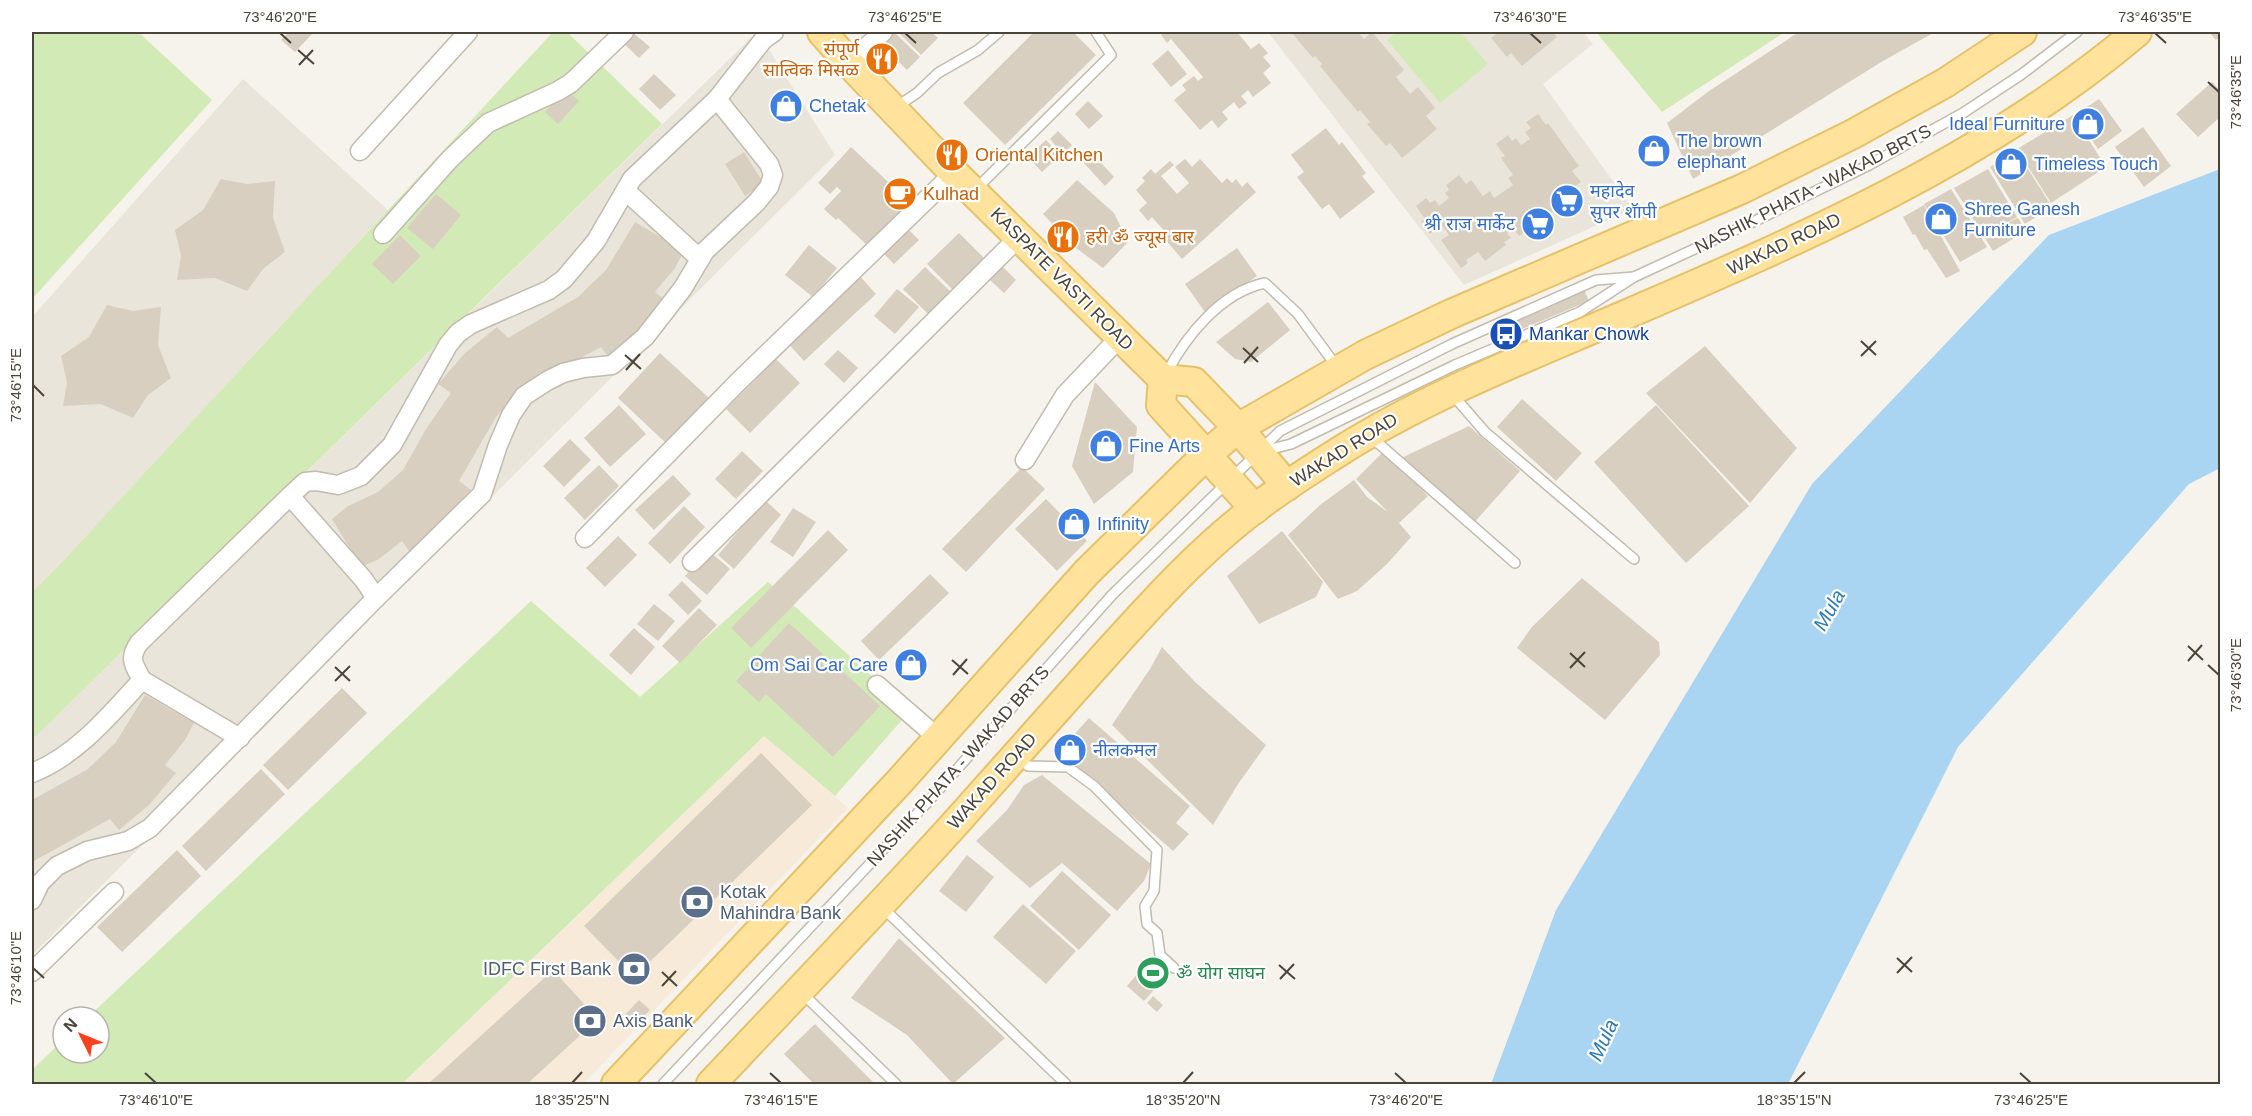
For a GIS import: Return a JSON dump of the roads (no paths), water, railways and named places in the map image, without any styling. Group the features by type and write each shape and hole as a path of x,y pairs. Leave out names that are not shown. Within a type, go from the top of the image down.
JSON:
{"main road":[{"name":"KASPATE VASTI ROAD","path":"822,32 964,182 1164,379"},
{"path":"616,1084 938,738 1087,572 1205,456 1238,428 1365,355 1451,314 1752,184 1853,134 1945,83 2022,32"},
{"name":"WAKAD ROAD","path":"711,1084 879,905 1137,619 1199,556 1255,509 1287,486 1398,416 1450,391 1772,252 1885,195 1981,142 2043,102 2112,53 2137,32"},
{"path":"1255,509 1161,405 1164,379 1194,382 1238,428 1287,486"}],"street":[{"path":"360,151 468,32"},
{"path":"383,234 450,159 488,123 571,83 624,32"},
{"path":"240,738 142,680 133,661 133,652 139,643 305,482 316,481 338,485 361,476 392,445 448,345 458,333 486,316 549,290 564,279 596,241 632,178 717,99 763,40 774,32"},
{"path":"849,63 883,32"},
{"path":"32,900 40,883 57,866 87,851 128,841 150,828 376,598 482,494 498,445 511,415 524,396 563,373 612,365 645,338 683,288 705,252 757,202 769,187 773,175 769,164 717,99"},
{"path":"585,538 738,382 964,182"},
{"path":"626,191 700,259"},
{"path":"692,562 1019,237"},
{"path":"1025,460 1065,395 1120,337"},
{"path":"290,496 364,580 376,598"},
{"path":"32,773 51,766 97,728 142,680"},
{"path":"877,685 938,738"},
{"path":"32,972 114,892"}],"lane":[{"path":"894,109 917,93 938,73 978,50 999,32"},
{"path":"964,182 1111,56 1096,32"},
{"name":"NASHIK PHATA - WAKAD BRTS","path":"1259,453 1291,444 1455,365 1580,312 1634,277 1869,165 1952,119 2022,74 2077,32"},
{"name":"NASHIK PHATA - WAKAD BRTS","path":"663,1084 926,804 1112,596 1280,431 1452,344 1596,280 1634,277"},
{"path":"1164,379 1178,351 1222,303 1248,286 1265,283 1298,314 1339,370"},
{"path":"1450,391 1485,432 1634,559"},
{"path":"1368,434 1515,562"},
{"path":"1016,754 1028,766 1068,766 1094,786 1157,850 1154,891 1145,906 1146,924 1157,933 1160,955 1174,968"},
{"path":"879,905 1066,1084"},
{"path":"799,990 896,1084"}],"water":[{"name":"Mula","path":"2220,169 2220,468 2189,484 1958,747 1788,1084 1491,1084 1556,910 1812,484 2049,235"}],"place":[{"name":"संपूर्ण सात्विक मिसळ","path":"882,59"},
{"name":"Chetak","path":"786,106"},
{"name":"Ideal Furniture","path":"2088,124"},
{"name":"The brown elephant","path":"1654,151"},
{"name":"Oriental Kitchen","path":"952,155"},
{"name":"Timeless Touch","path":"2011,164"},
{"name":"Kulhad","path":"900,194"},
{"name":"महादेव सुपर शॅापी","path":"1567,201"},
{"name":"Shree Ganesh Furniture","path":"1941,219"},
{"name":"श्री राज मार्केट","path":"1538,224"},
{"name":"हरी ॐ ज्यूस बार","path":"1063,237"},
{"name":"Mankar Chowk","path":"1506,334"},
{"name":"Fine Arts","path":"1106,446"},
{"name":"Infinity","path":"1074,524"},
{"name":"Om Sai Car Care","path":"911,665"},
{"name":"नीलकमल","path":"1070,750"},
{"name":"Kotak Mahindra Bank","path":"697,902"},
{"name":"IDFC First Bank","path":"634,969"},
{"name":"ॐ योग साघन","path":"1153,973"},
{"name":"Axis Bank","path":"590,1021"}]}
